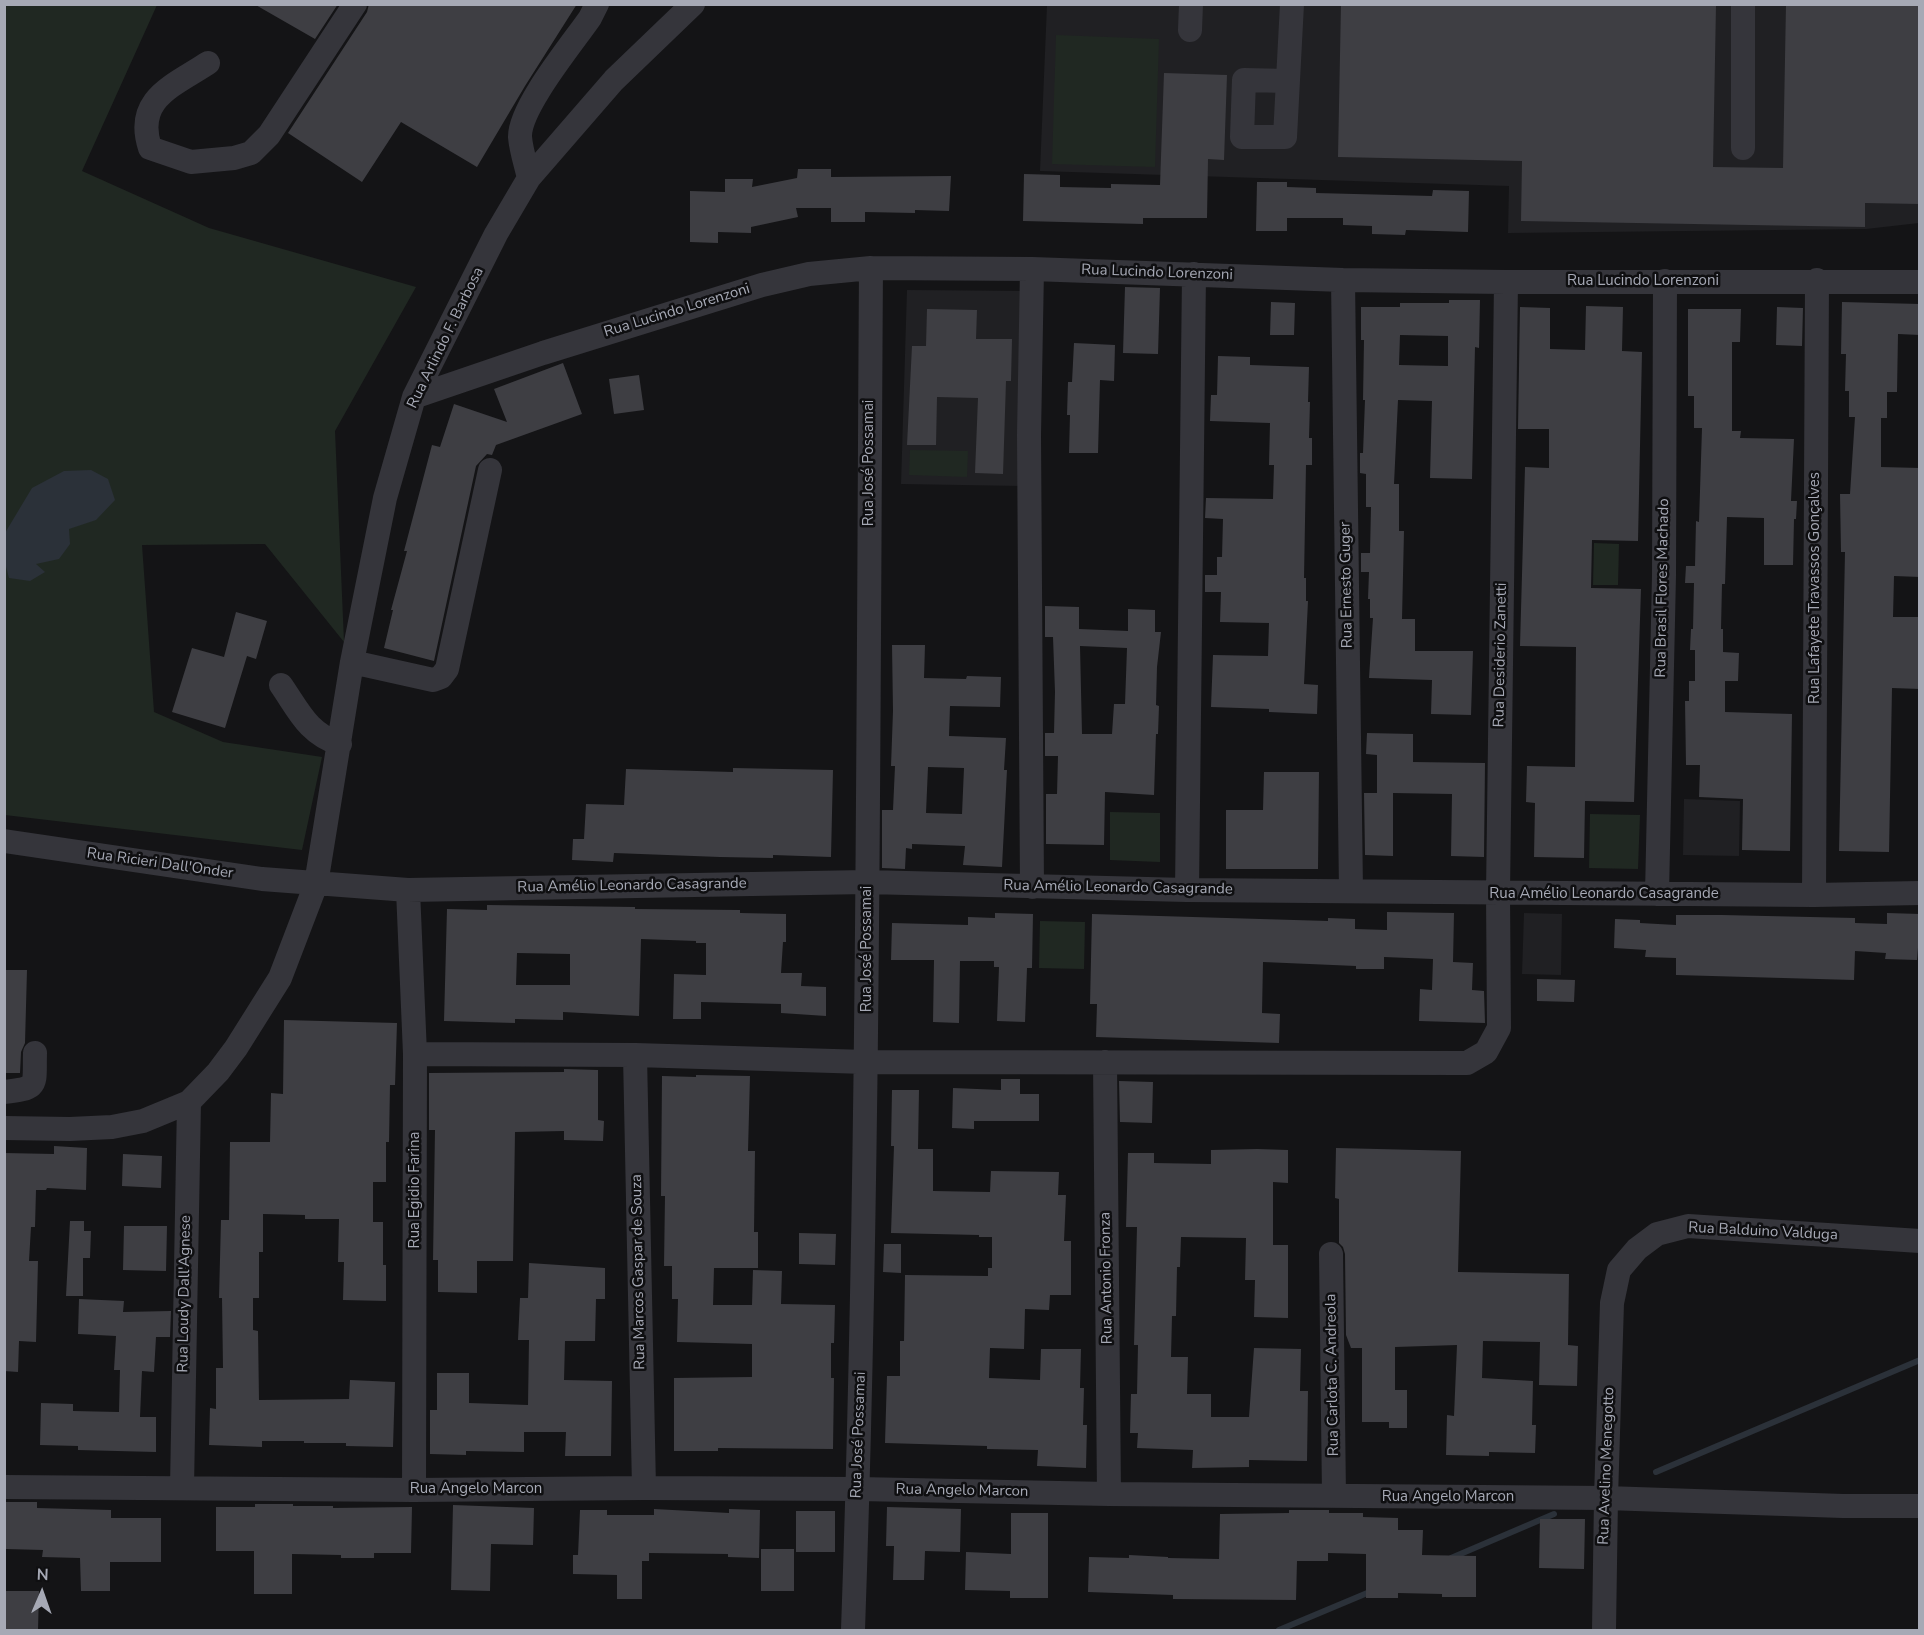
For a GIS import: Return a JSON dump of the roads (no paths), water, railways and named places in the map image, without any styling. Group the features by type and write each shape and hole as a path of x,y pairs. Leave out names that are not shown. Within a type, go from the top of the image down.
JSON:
{"street":[{"path":"208,63 157,97 147,114 145,133 150,148 191,162 234,158 251,153 269,135 355,4"},
{"path":"529,178 520,138 527,108 590,18 597,4"},
{"name":"Rua Arlindo F. Barbosa","path":"189,1102 218,1072 236,1048 280,978 316,884 352,662 385,498 414,397 496,234 529,178 614,80 693,4"},
{"path":"1190,30 1191,4"},
{"path":"1288,81 1292,4"},
{"path":"1743,4 1743,148"},
{"name":"Rua Lucindo Lorenzoni","path":"414,397 543,353 762,285 809,274 870,268 1032,269 1343,280 1920,282"},
{"name":"Rua José Possamai","path":"853,1630 866,1062 870,268"},
{"path":"1032,269 1029,435 1032,887"},
{"path":"1187,890 1194,274"},
{"name":"Rua Ernesto Guger","path":"1343,280 1351,891"},
{"name":"Rua Lafayete Travassos Gonçalves","path":"1815,895 1817,280"},
{"name":"Rua Desiderio Zanetti","path":"1105,1062 1467,1063 1486,1052 1499,1028 1498,893 1506,282"},
{"name":"Rua Brasil Flores Machado","path":"1658,894 1664,575 1665,282"},
{"path":"352,662 433,680 441,677 447,669 490,470"},
{"path":"281,685 315,732 324,739 340,744"},
{"name":"Rua Ricieri Dall'Onder","path":"4,840 262,879 316,884"},
{"name":"Rua Amélio Leonardo Casagrande","path":"316,884 408,890 867,882 1187,890 1815,895 1920,893"},
{"name":"Rua Egidio Farina","path":"408,890 415,1054 414,1490"},
{"path":"4,1092 27,1090 33,1086 35,1053"},
{"path":"415,1054 635,1055 866,1062 1105,1062"},
{"name":"Rua Marcos Gaspar de Souza","path":"635,1055 644,1488"},
{"name":"Rua Antonio Fronza","path":"1105,1062 1109,1494"},
{"path":"4,1128 70,1129 112,1126 143,1121 189,1102"},
{"name":"Rua Loudy Dall'Agnese","path":"182,1487 189,1102"},
{"name":"Rua Balduino Valduga","path":"1612,1302 1619,1270 1637,1249 1657,1234 1688,1226 1920,1241"},
{"name":"Rua Carlota C. Andreola","path":"1331,1254 1334,1496"},
{"name":"Rua Avelino Menegotto","path":"1604,1630 1612,1302"},
{"name":"Rua Angelo Marcon","path":"4,1487 414,1490 858,1489 1109,1494 1606,1498 1843,1506 1920,1506"}],"waterway":[{"path":"1656,1472 1920,1360"},
{"path":"1451,1558 1554,1514"},
{"path":"1279,1630 1372,1591"}]}
